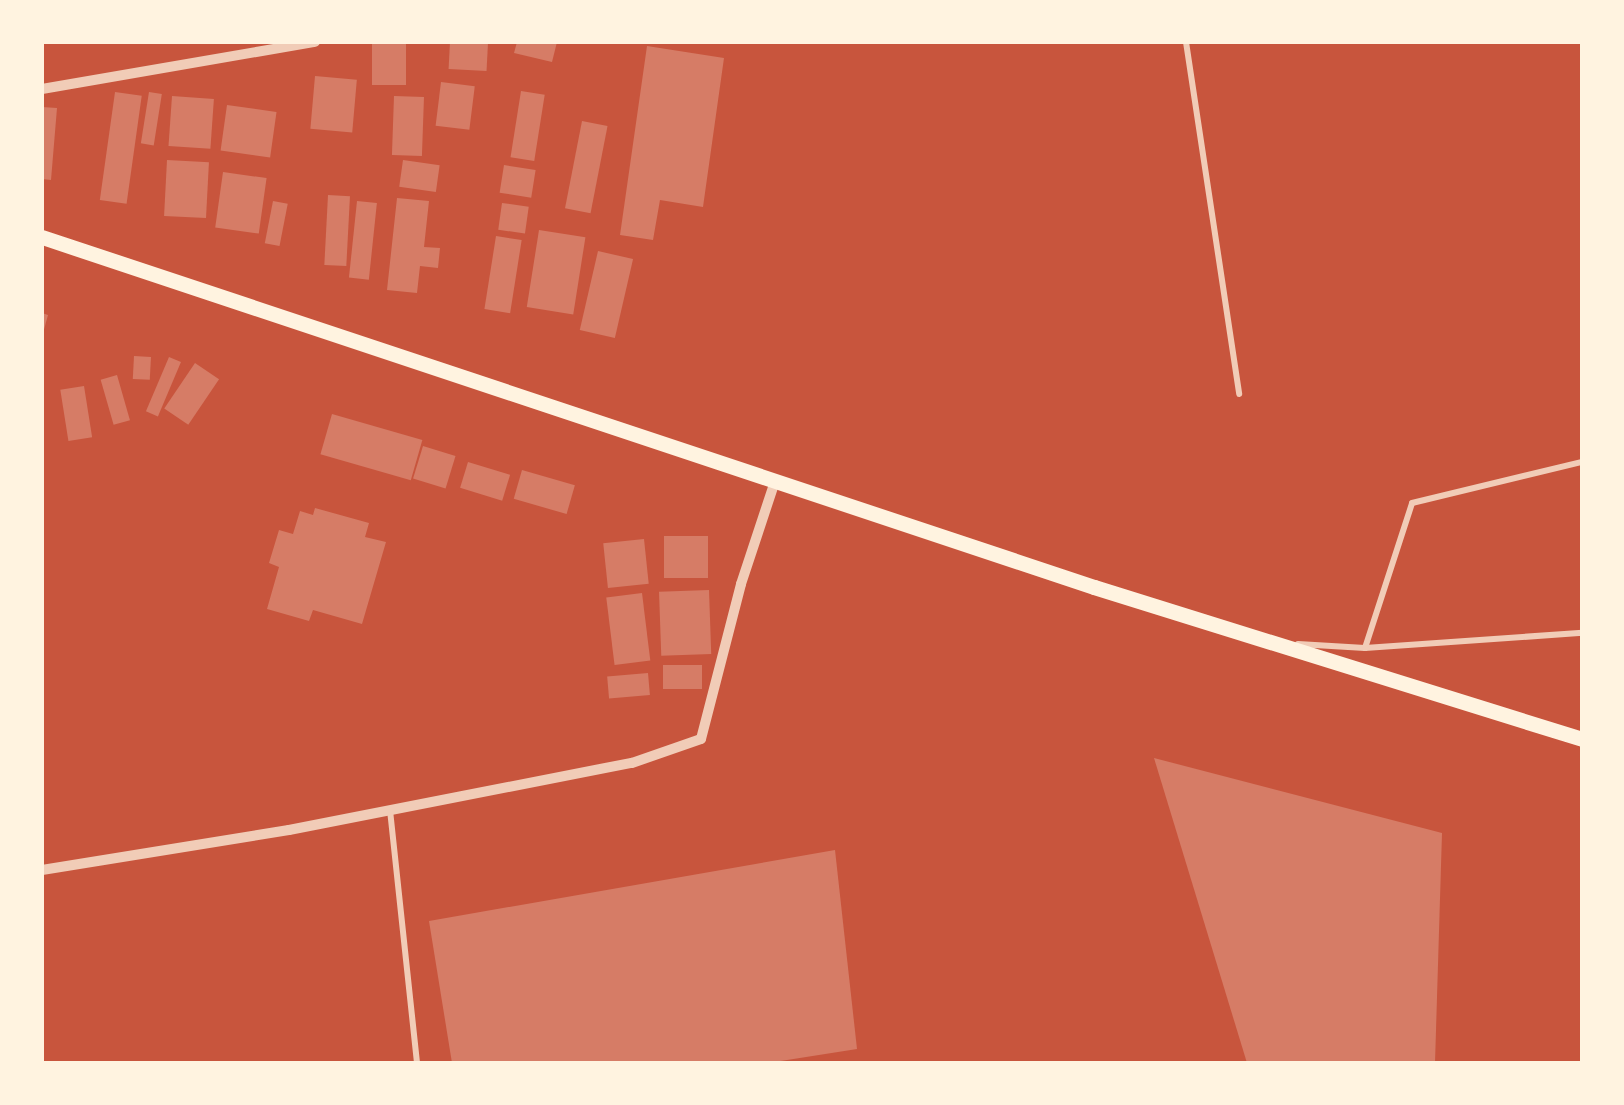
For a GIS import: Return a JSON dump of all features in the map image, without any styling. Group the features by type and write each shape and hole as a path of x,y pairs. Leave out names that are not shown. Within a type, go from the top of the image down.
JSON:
{"main road":[{"path":"42,237 775,481 1582,740"}],"street":[{"path":"42,89 315,42"},
{"path":"1186,42 1239,394"},
{"path":"1365,648 1412,503 1582,462"},
{"path":"42,870 390,810 632,763 701,740 741,584 775,481"},
{"path":"1274,643 1365,648 1582,633"},
{"path":"390,810 417,1063"}],"building":[{"path":"372,42 406,42 406,85 372,85"},
{"path":"450,42 488,44 487,71 449,69"},
{"path":"517,42 557,42 552,62 514,53"},
{"path":"647,46 724,58 703,207 660,200 653,240 620,235"},
{"path":"315,76 357,80 352,132 310,129"},
{"path":"441,82 475,86 469,130 436,126"},
{"path":"521,91 545,95 534,161 511,157"},
{"path":"115,92 142,96 127,204 100,200"},
{"path":"149,92 162,94 154,145 141,143"},
{"path":"172,96 214,99 210,149 169,146"},
{"path":"394,96 424,97 422,156 392,155"},
{"path":"227,105 277,112 270,158 221,151"},
{"path":"42,107 57,108 51,180 42,179"},
{"path":"582,121 608,126 591,213 565,208"},
{"path":"167,160 209,162 206,218 164,216"},
{"path":"403,160 440,165 436,192 399,187"},
{"path":"504,165 536,170 531,198 500,193"},
{"path":"223,172 267,178 259,234 215,227"},
{"path":"328,195 350,196 346,266 324,265"},
{"path":"397,198 429,201 424,247 440,248 438,268 420,266 417,293 387,290"},
{"path":"273,201 288,204 280,246 265,243"},
{"path":"357,201 377,203 369,280 349,278"},
{"path":"502,203 529,207 525,233 498,230"},
{"path":"539,230 585,237 573,314 527,307"},
{"path":"496,236 522,240 510,313 484,309"},
{"path":"598,251 633,259 615,338 580,330"},
{"path":"42,313 48,315 43,333 42,333"},
{"path":"134,356 151,357 150,380 133,379"},
{"path":"169,357 181,362 158,416 146,411"},
{"path":"195,363 219,379 188,425 164,409"},
{"path":"117,375 130,420 114,425 101,380"},
{"path":"84,386 92,437 68,441 60,390"},
{"path":"332,414 422,440 411,480 320,454"},
{"path":"423,446 456,456 446,488 413,479"},
{"path":"468,462 510,475 502,501 460,488"},
{"path":"522,470 575,485 567,514 514,499"},
{"path":"315,508 369,523 365,537 386,542 362,624 313,610 309,621 267,609 279,567 269,563 279,530 293,534 300,511 313,515"},
{"path":"664,536 708,536 708,578 664,578"},
{"path":"644,539 649,584 608,588 603,543"},
{"path":"709,590 711,654 661,656 659,592"},
{"path":"642,593 650,660 615,665 606,597"},
{"path":"663,665 702,665 702,689 663,689"},
{"path":"648,673 650,695 609,698 607,677"},
{"path":"1154,758 1442,833 1435,1063 1247,1063"},
{"path":"835,850 857,1049 768,1063 452,1063 429,921"}]}
